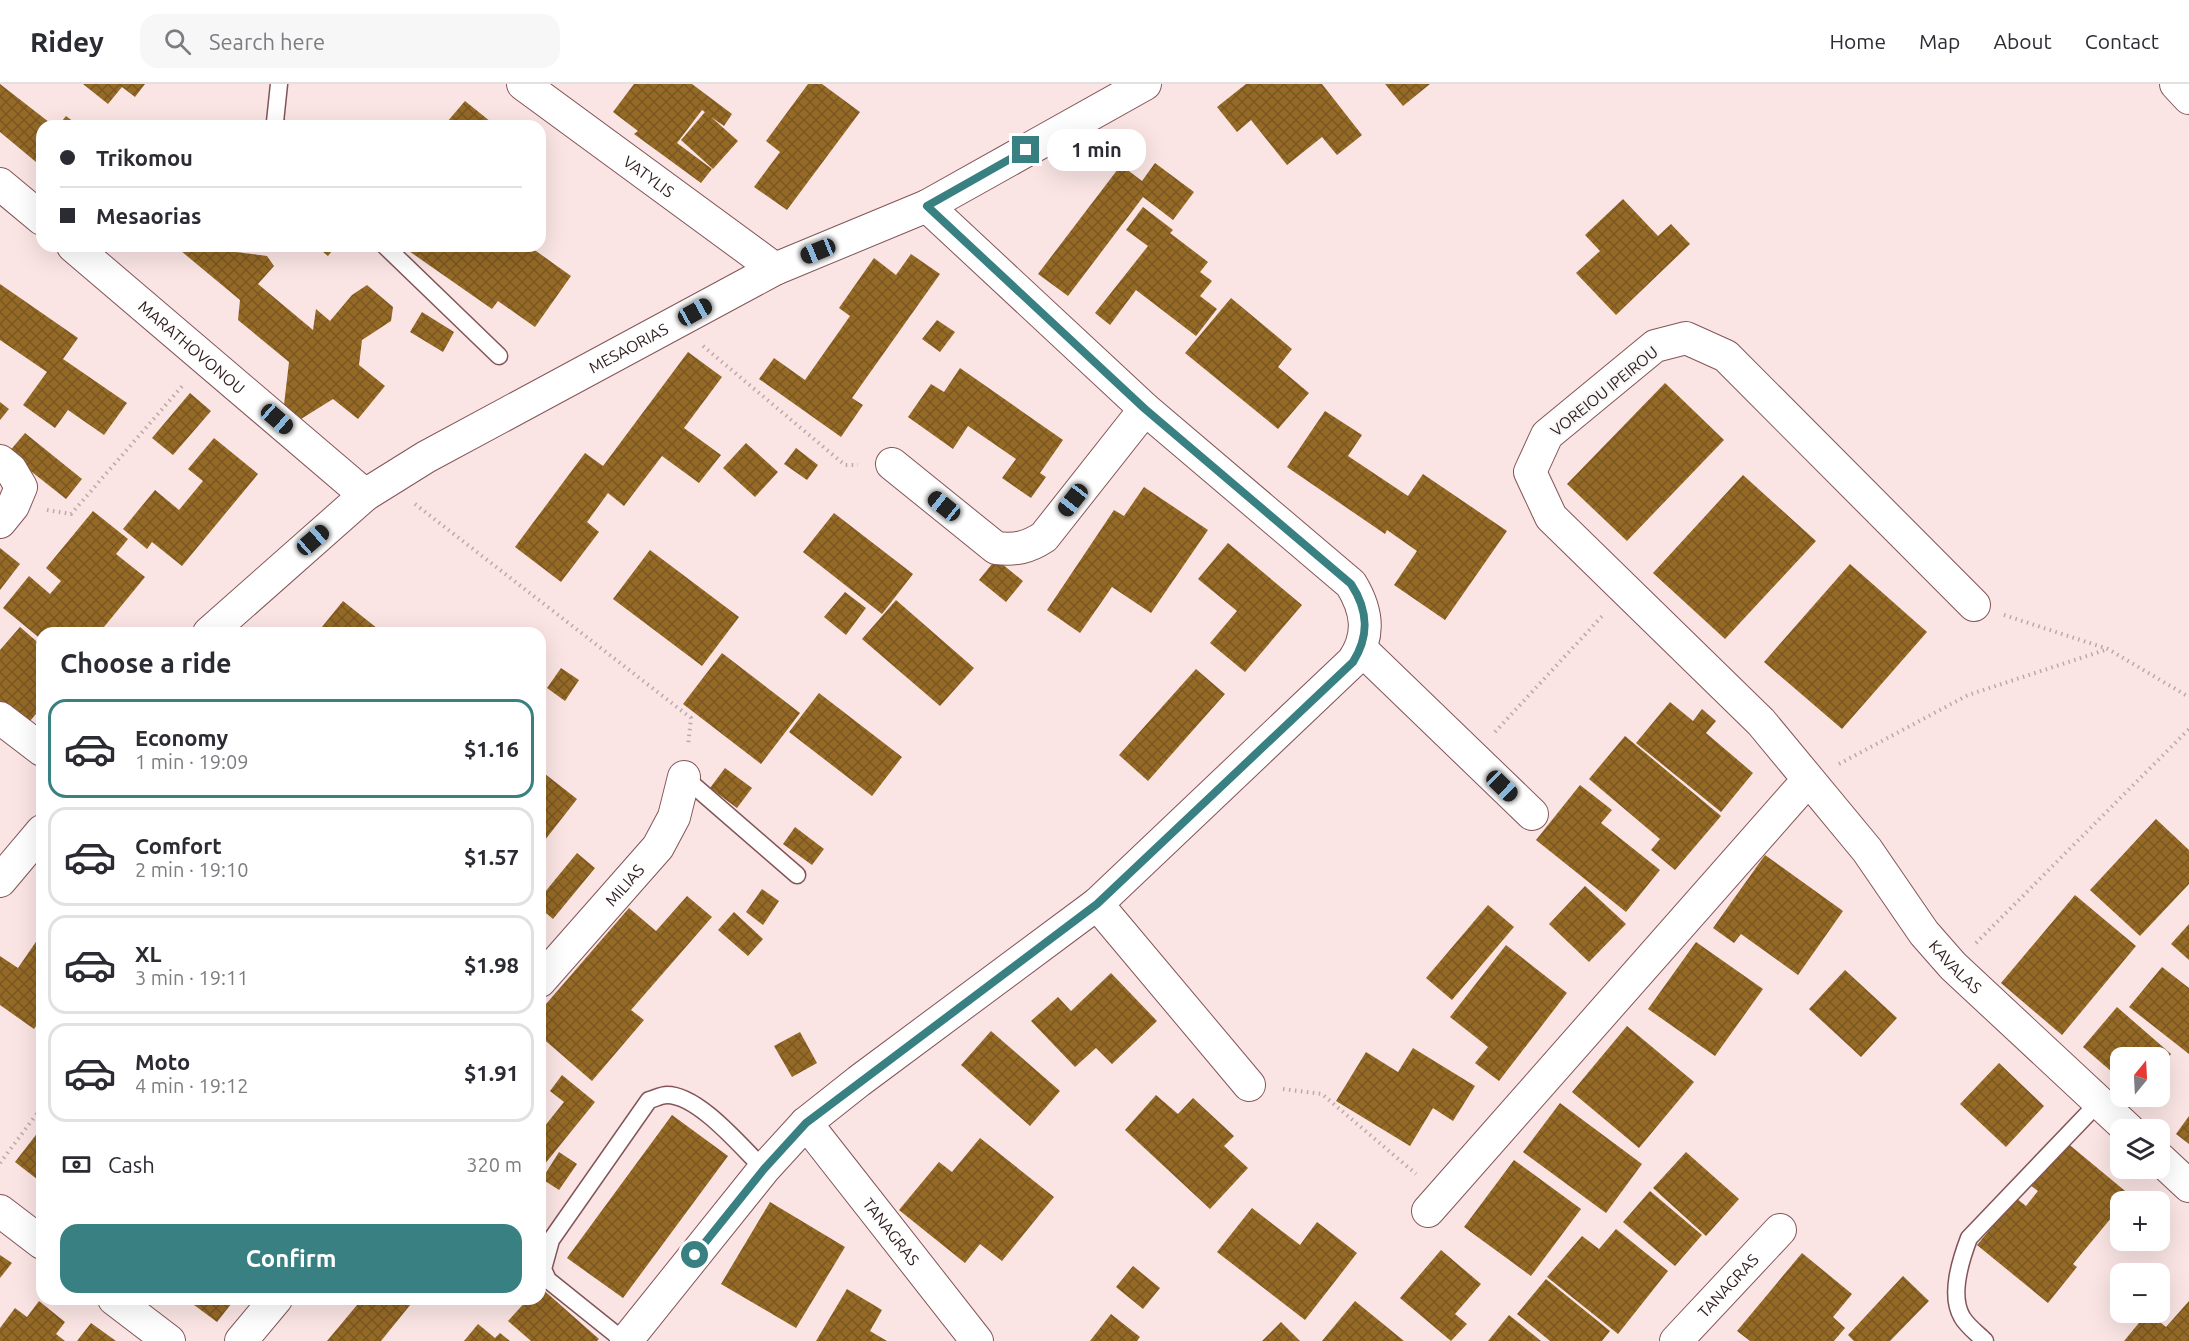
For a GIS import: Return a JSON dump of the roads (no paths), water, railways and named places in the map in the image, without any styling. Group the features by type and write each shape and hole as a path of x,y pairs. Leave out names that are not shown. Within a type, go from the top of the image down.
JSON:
{"street":[{"name":"VATYLIS","path":"523,84 775,269"},
{"name":"MESAORIAS","path":"215,627 376,488 775,269 927,206 1145,84"},
{"path":"2176,84 2189,98"},
{"path":"0,184 36,214"},
{"path":"625,1341 764,1169 806,1123 1097,904 1353,662 1361,650 1367,617 1361,600 1351,584 1145,409 927,206"},
{"name":"MARATHOVONOU","path":"80,252 206,358 376,488"},
{"name":"VOREIOU IPEIROU","path":"1808,780 1761,722 1551,517 1530,471 1547,435 1655,346 1686,338 1726,356 1974,606"},
{"path":"892,464 996,548 1014,550 1030,547 1044,537 1145,409"},
{"path":"0,461 11,470 21,487 7,514"},
{"path":"1361,650 1532,814"},
{"path":"0,717 36,745"},
{"name":"MILIAS","path":"546,974 658,847 674,817 684,777"},
{"path":"1435,1203 1808,780"},
{"name":"KAVALAS","path":"1808,780 1867,850 1924,933 1953,966 2118,1119"},
{"path":"0,881 36,838"},
{"path":"1097,904 1249,1085"},
{"name":"TANAGRAS","path":"806,1123 977,1341"},
{"path":"2170,1168 2189,1186"},
{"path":"0,1211 36,1238"},
{"name":"TANAGRAS","path":"1676,1341 1780,1230"},
{"path":"122,1305 169,1341"},
{"path":"241,1341 271,1305"}],"lane":[{"path":"275,120 279,84"},
{"path":"391,252 499,356"},
{"path":"684,777 797,874"},
{"path":"546,1258 551,1240 649,1100 667,1095 684,1100 709,1115 764,1169"},
{"path":"1985,1341 1961,1316 1957,1289 1958,1266 1969,1238 2100,1101"},
{"path":"546,1276 548,1280 625,1341"}]}
